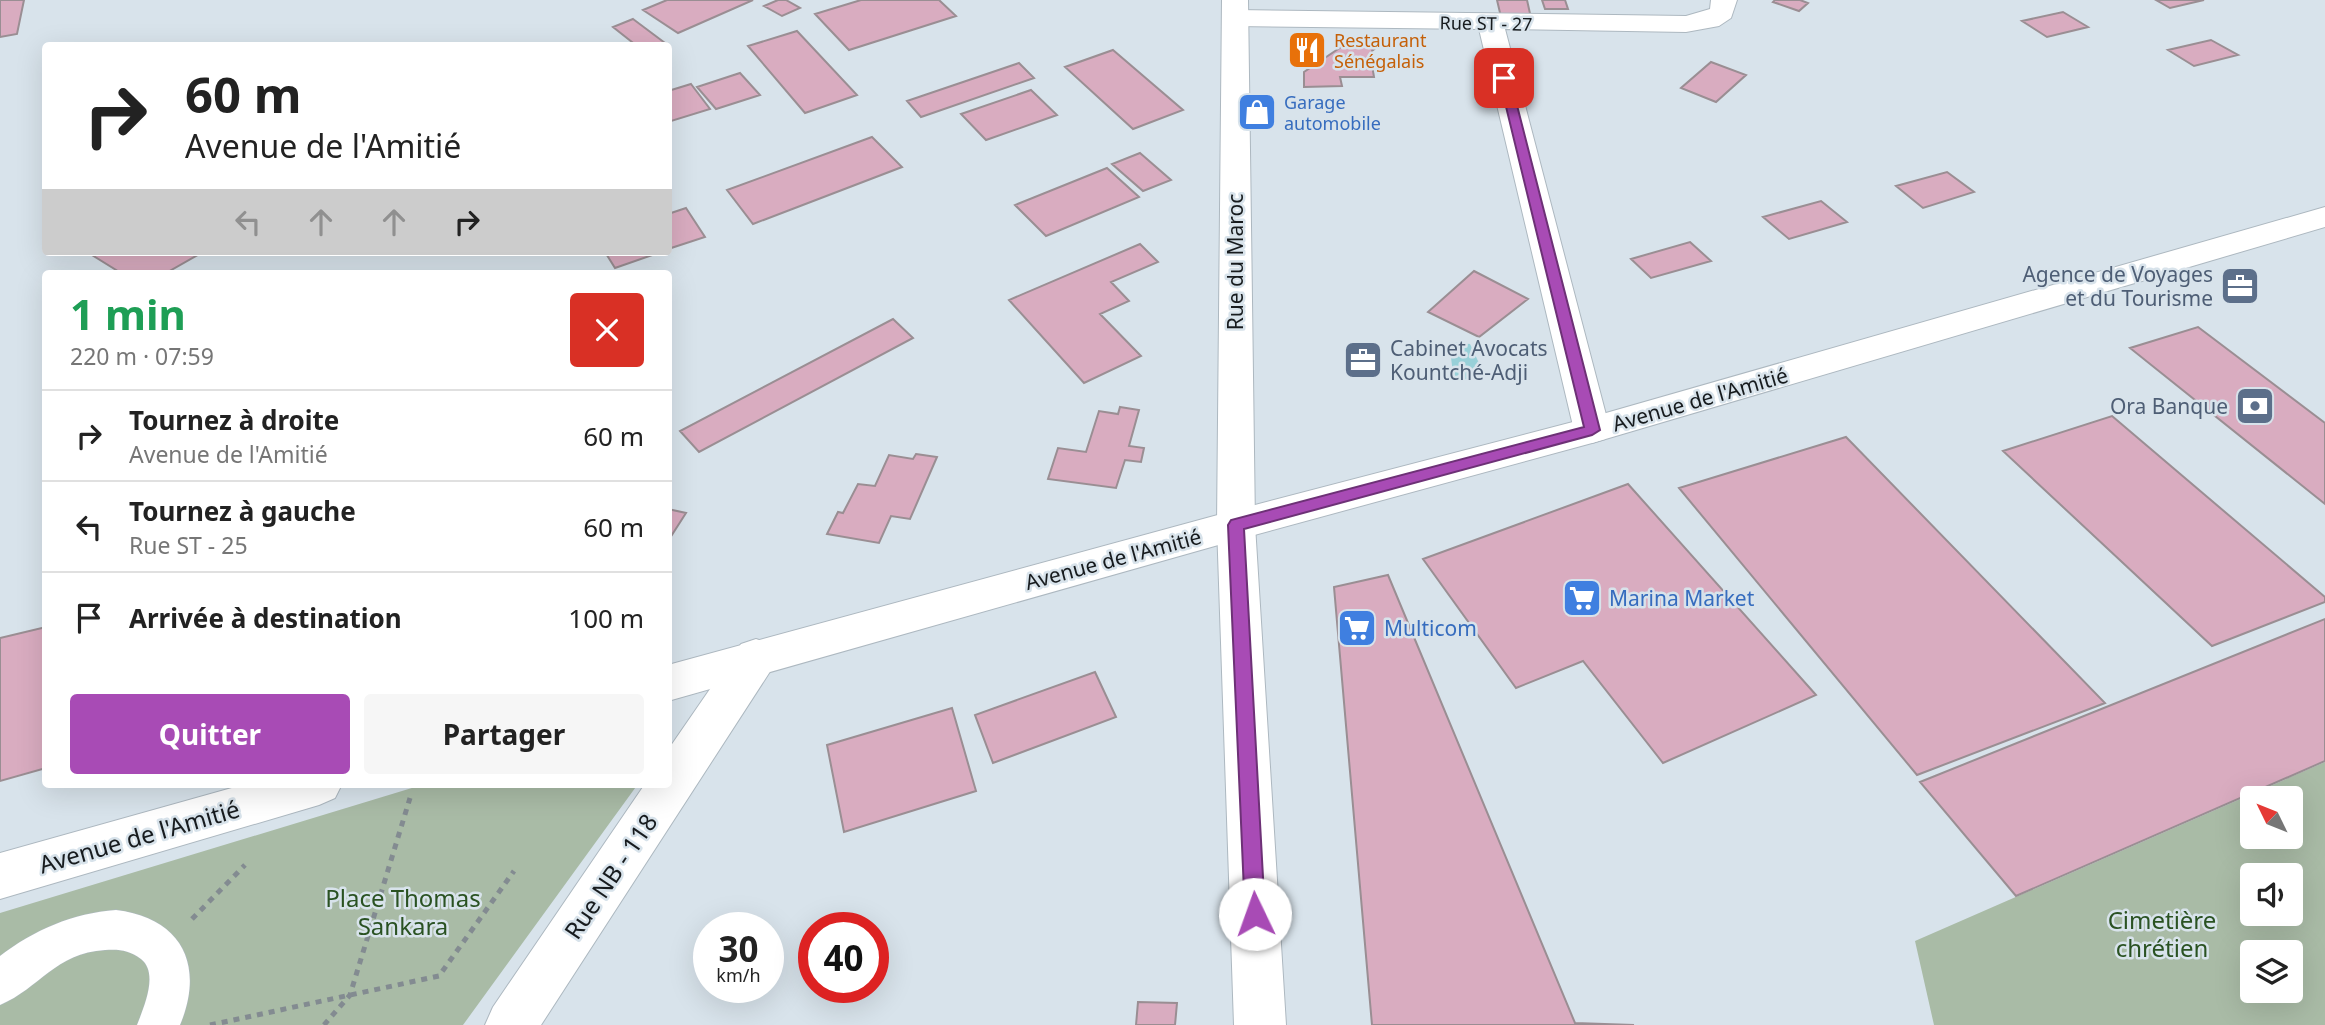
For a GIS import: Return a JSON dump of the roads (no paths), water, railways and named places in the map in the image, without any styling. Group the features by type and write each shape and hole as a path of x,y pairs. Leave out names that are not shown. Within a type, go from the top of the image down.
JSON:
{"street":[{"name":"Rue ST - 27","path":"1235,9 1491,24 1686,24 1710,20 1721,13 1724,0"},
{"name":"Rue du Maroc","path":"1235,9 1236,525 1260,1025"},
{"path":"1491,24 1592,430"},
{"name":"Avenue de l'Amitié","path":"672,682 1236,525 1592,430 2325,217"},
{"name":"Rue NB - 118","path":"672,783 756,657"},
{"name":"Avenue de l'Amitié","path":"0,876 304,788"},
{"name":"Rue NB - 118","path":"510,1025 668,788"},
{"path":"0,984 13,971 57,944 100,930 136,933 162,950 171,980 158,1025"}],"water":[{"path":"1449,342 1470,344 1485,376 1454,381"}],"place":[{"name":"Restaurant Sénégalais","path":"1307,50"},
{"name":"Garage automobile","path":"1257,112"},
{"name":"Agence de Voyages et du Tourisme","path":"2240,286"},
{"name":"Cabinet Avocats Kountché-Adji","path":"1363,360"},
{"name":"Ora Banque","path":"2255,406"},
{"name":"Marina Market","path":"1582,598"},
{"name":"Multicom","path":"1357,628"}],"park label":[{"name":"Place Thomas Sankara","path":"403,911"},
{"name":"Cimetière chrétien","path":"2162,933"}]}
